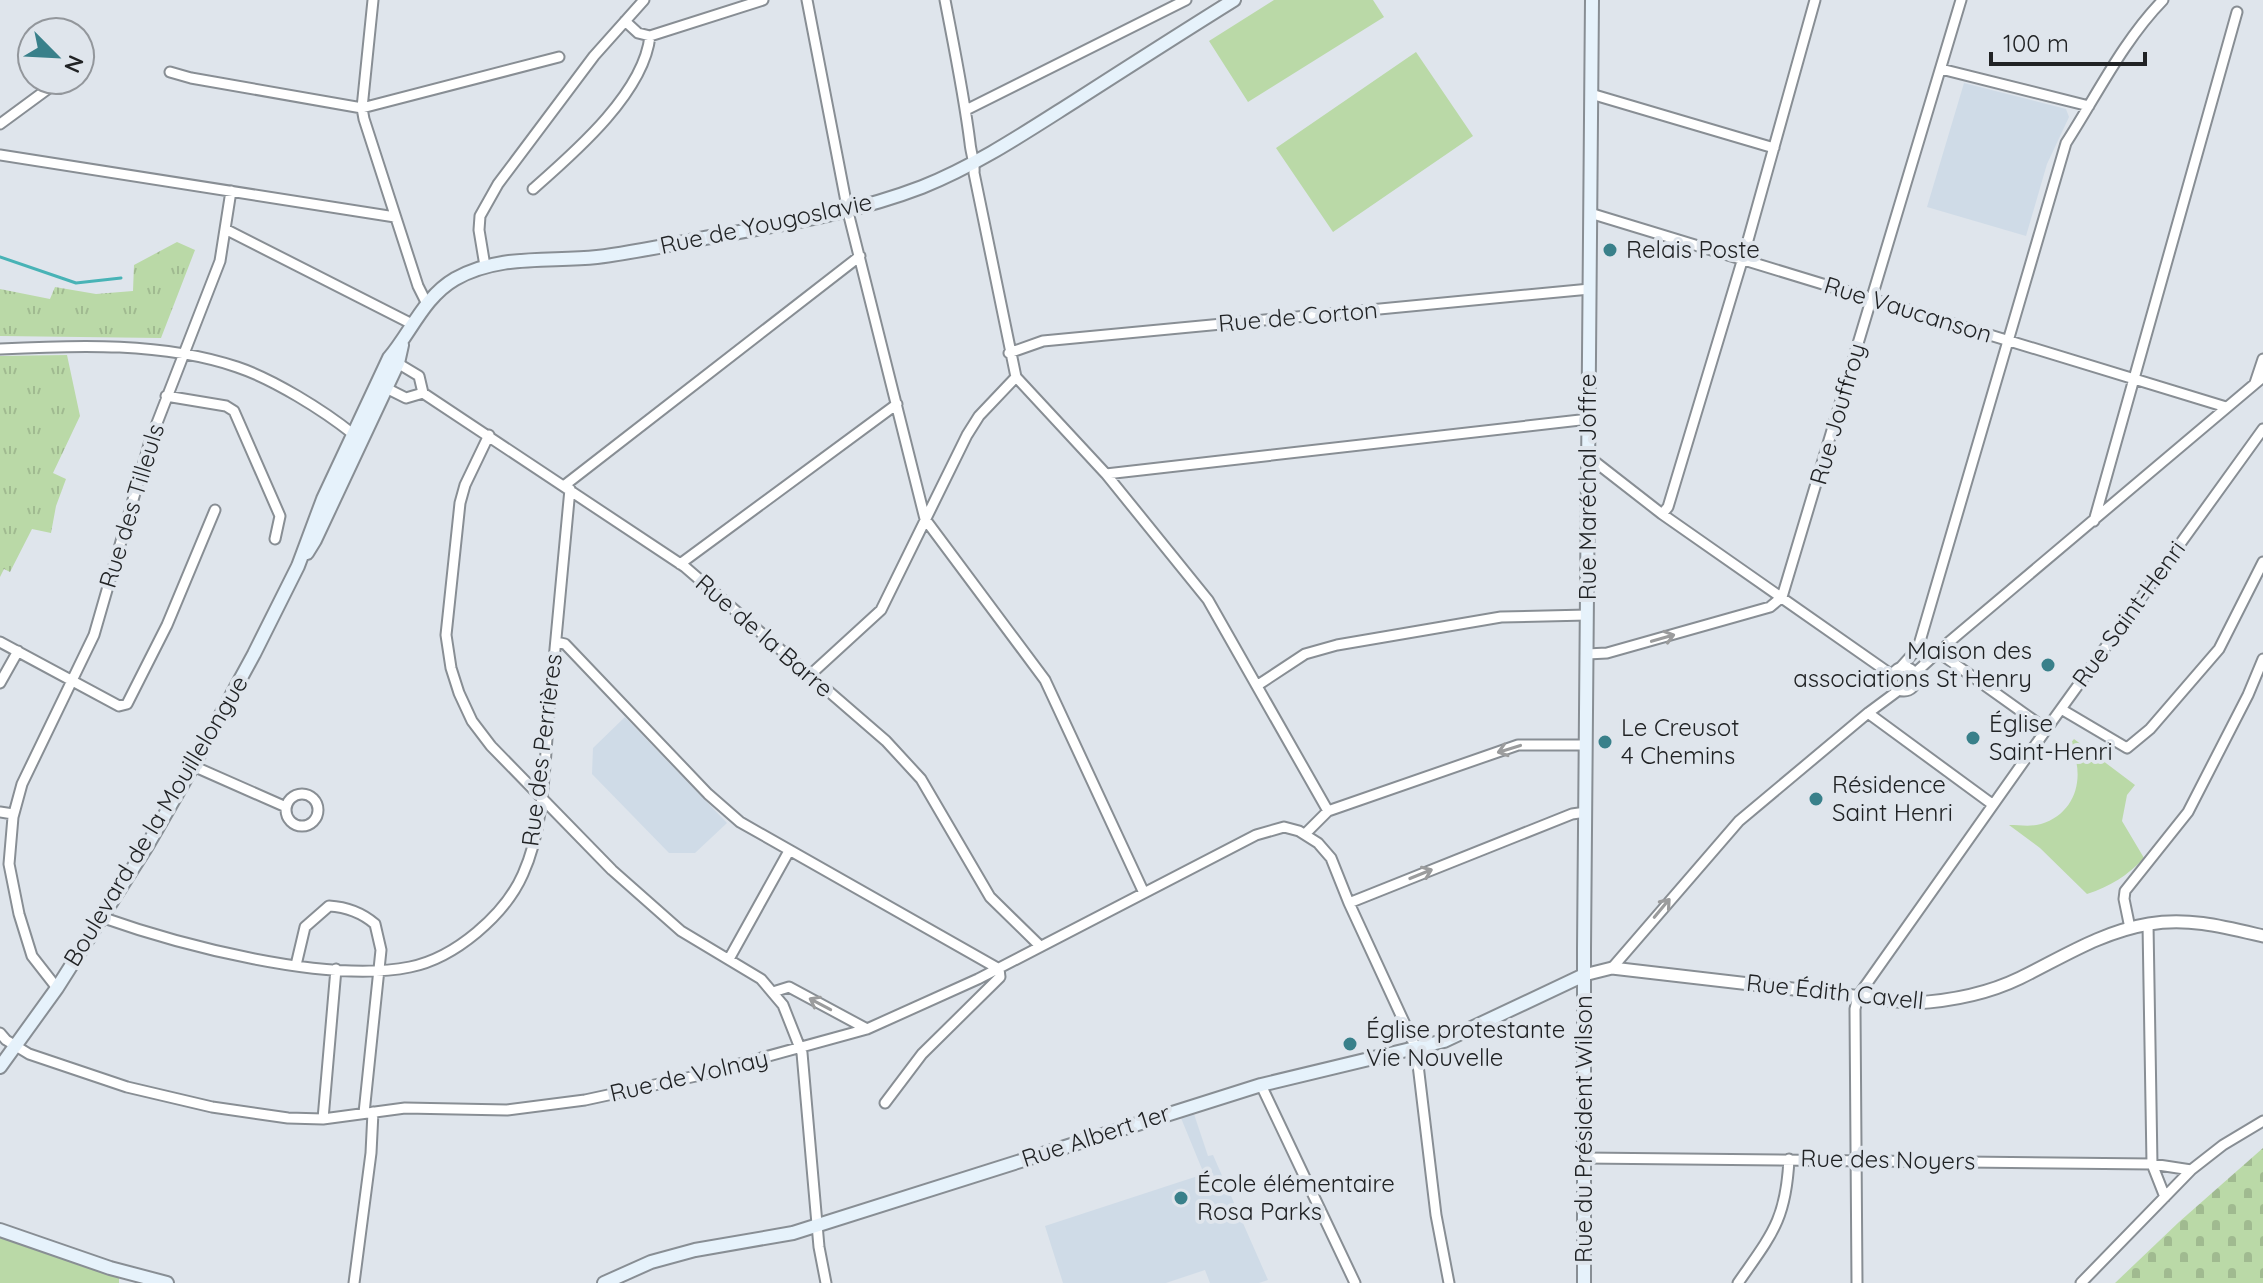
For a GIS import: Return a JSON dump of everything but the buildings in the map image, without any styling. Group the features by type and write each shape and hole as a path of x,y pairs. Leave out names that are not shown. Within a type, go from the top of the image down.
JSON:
{"main road":[{"name":"Rue de Yougoslavie","path":"485,266 528,259 594,257 848,212 921,187 1008,144 1234,0"},
{"name":"Rue Maréchal Joffre","path":"1584,975 1592,0"},
{"name":"Boulevard de la Mouillelongue","path":"0,1067 57,988 147,846 193,766 298,566 315,540 355,454 381,386 412,324 427,304 453,280 485,266"},
{"name":"Boulevard de la Mouillelongue","path":"298,566 310,530 353,434 381,386"},
{"name":"Rue Albert 1er","path":"604,1283 674,1255 759,1240 817,1225 1261,1085 1455,1037 1584,975"},
{"name":"Rue du Président Wilson","path":"1584,975 1584,1283"},
{"path":"0,1230 110,1268 167,1283"}],"street":[{"path":"373,0 362,108 395,217 427,304"},
{"path":"485,266 480,216 506,173 594,56 644,0"},
{"path":"625,21 638,33 650,36 763,0"},
{"path":"807,0 848,212 925,519 1045,680 1144,893"},
{"path":"945,0 966,110 971,155 975,162 974,173 1016,377 1106,474 1208,600 1328,811"},
{"path":"966,110 1186,0"},
{"path":"1662,514 1668,507 1743,258 1815,0"},
{"name":"Rue Jouffroy","path":"1782,597 1961,0"},
{"path":"1899,690 1893,683 1896,671 1918,648 2066,143 2141,25 2163,0"},
{"path":"2094,521 2237,12"},
{"path":"533,189 588,140 615,108 648,54 650,36"},
{"path":"170,72 362,108 559,57"},
{"path":"1941,69 2089,106"},
{"path":"1591,94 1774,148"},
{"path":"0,124 38,96"},
{"path":"0,155 395,217"},
{"name":"Rue des Tilleuls","path":"57,988 32,956 19,914 9,864 13,814 22,784 94,635 129,506 166,396 220,261 231,191"},
{"name":"Rue Vaucanson","path":"1590,213 2226,407"},
{"path":"225,229 412,324"},
{"path":"568,487 860,256"},
{"name":"Rue de Corton","path":"1009,353 1043,341 1590,289"},
{"path":"0,349 60,346 184,354 237,367 275,384 353,434 355,454"},
{"path":"1612,968 1724,835 1868,713 1899,690 1913,686 1914,674 1938,652 2259,380 2263,359"},
{"name":"Rue de la Barre","path":"393,360 419,376 423,393 680,564 904,759 921,779 990,897 1039,945"},
{"path":"810,675 881,610 975,422 1016,377"},
{"name":"Rue de la Barre","path":"381,386 406,398 423,393"},
{"path":"166,396 226,406 234,411 280,516 275,539"},
{"path":"680,564 897,404"},
{"path":"1106,474 1589,419"},
{"name":"Rue Saint-Henri","path":"1858,996 1992,804 2263,429"},
{"path":"489,435 465,485 460,503 446,635 455,680 472,721 491,746 612,870 681,931 761,979 783,1005 801,1048 819,1247 826,1283"},
{"path":"1589,461 1594,461 1662,514 1782,597 1896,671 1909,668 1914,674"},
{"name":"Rue des Perrières","path":"101,917 157,935 296,965 336,969 412,967 473,936 505,906 523,875 532,851 541,797 568,487"},
{"path":"0,642 119,706 127,704 167,625 215,510"},
{"path":"2061,709 2127,748 2150,729 2219,649 2263,562"},
{"path":"1587,654 1607,653 1770,607 1782,597"},
{"path":"1258,685 1305,654 1337,645 1501,617 1587,615"},
{"path":"556,642 565,644 708,794 740,822 999,969 1000,977 922,1054 885,1103"},
{"path":"0,683 18,651"},
{"path":"1938,652 2046,729"},
{"path":"2130,928 2125,891 2188,812 2263,659"},
{"path":"1868,713 1992,804"},
{"path":"1449,1283 1436,1215 1416,1048 1331,858 1306,833 1328,811 1518,745 1586,745"},
{"path":"193,766 286,807"},
{"path":"0,812 13,814"},
{"path":"1349,903 1572,814 1586,812"},
{"name":"Rue de Volnay","path":"0,1033 29,1054 127,1087 212,1107 288,1118 323,1119 405,1108 507,1110 585,1100 696,1076 867,1029 999,969 1039,945 1273,829 1284,827 1306,833"},
{"path":"729,959 789,851"},
{"path":"296,965 305,927 329,906 358,912 375,924 381,950 368,1112 371,1153 354,1283"},
{"name":"Rue Édith Cavell","path":"1584,975 1612,968 1914,1003 1960,998 2020,979 2090,941 2148,924 2192,922 2263,936"},
{"path":"2148,924 2152,1164 2165,1197"},
{"path":"323,1119 336,969"},
{"path":"773,992 789,987 867,1029"},
{"path":"1857,1283 1855,1009 1858,996"},
{"path":"1261,1085 1355,1283"},
{"path":"2081,1283 2191,1170 2223,1145 2263,1121"},
{"name":"Rue des Noyers","path":"1584,1158 2152,1164 2191,1170"},
{"path":"1738,1283 1783,1211 1788,1191 1789,1159"}],"shaded area":[{"path":"1964,83 2066,109 2069,117 2047,164 2026,236 1927,207"},
{"path":"625,717 727,823 695,853 669,853 592,774 593,748"},
{"name":"École élémentaire Rosa Parks","path":"1194,1114 1208,1156 1213,1155 1268,1280 1259,1283 1210,1283 1205,1270 1166,1283 1063,1283 1045,1226 1204,1174 1181,1118"}],"green space":[{"path":"1274,0 1373,0 1384,17 1248,102 1209,41"},
{"path":"1416,52 1473,136 1333,232 1276,148"},
{"path":"177,242 195,250 161,338 0,336 0,289 50,299 55,287 96,294 133,291 134,265"},
{"path":"67,355 80,416 53,473 66,479 56,506 51,533 32,529 10,572 4,569 0,577 0,356"},
{"path":"2074,739 2135,785 2127,795 2122,821 2144,858 2118,880 2087,894 2040,848 2009,825 2041,824 2053,819 2070,802 2077,780 2075,756 2070,744"},
{"path":"2263,1148 2263,1283 2115,1283 2179,1222"},
{"path":"0,1237 119,1276 119,1283 0,1283"}],"waterway":[{"path":"0,257 76,283 121,278"}],"place":[{"name":"Relais Poste","path":"1610,250"},
{"name":"Maison des associations St Henry","path":"2048,665"},
{"name":"Église Saint-Henri","path":"1973,738"},
{"name":"Le Creusot 4 Chemins","path":"1605,742"},
{"name":"Résidence Saint Henri","path":"1816,799"},
{"name":"Église protestante Vie Nouvelle","path":"1350,1044"},
{"name":"École élémentaire Rosa Parks","path":"1181,1198"}]}
